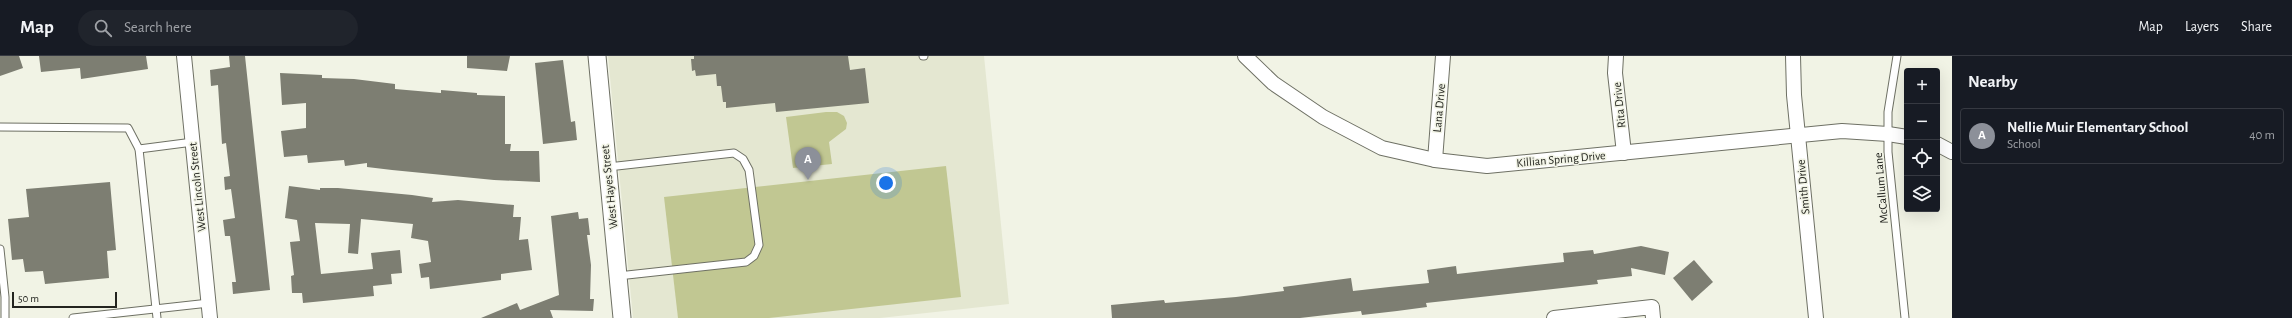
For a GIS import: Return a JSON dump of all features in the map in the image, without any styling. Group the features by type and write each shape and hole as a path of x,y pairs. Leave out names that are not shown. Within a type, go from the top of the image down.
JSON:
{"street":[{"name":"West Lincoln Street","path":"184,56 210,318"},
{"name":"West Hayes Street","path":"597,56 622,318"},
{"name":"Killian Spring Drive","path":"1245,56 1273,83 1323,117 1382,148 1435,160 1488,166 1842,131 1904,137"},
{"name":"Lana Drive","path":"1435,160 1443,56"},
{"name":"Rita Drive","path":"1616,56 1615,73 1624,153"},
{"name":"Smith Drive","path":"1793,56 1794,95 1816,318"},
{"path":"1940,146 1952,152"},
{"path":"1554,318 1652,312"}],"lane":[{"name":"McCallum Lane","path":"1897,56 1888,112 1888,152 1905,318"},
{"path":"0,127 128,128 139,149 157,318"},
{"path":"139,149 192,142"},
{"path":"608,167 734,154 743,159 749,170 759,245 754,256 746,262 618,276"},
{"path":"0,249 5,297 5,318"},
{"path":"73,318 209,303"}],"shaded area":[{"path":"608,56 984,56 1009,304 880,318 633,318"}],"green space":[{"path":"837,112 844,116 847,123 846,129 829,142 832,164 793,168 786,117"},
{"path":"946,166 961,297 769,318 678,318 664,197"}],"building":[{"path":"0,56 19,56 23,68 0,76"},
{"path":"39,56 146,56 148,69 81,79 80,68 41,72"},
{"path":"229,56 245,56 270,290 233,294 232,282 236,282 230,236 225,236 223,220 235,218 231,189 225,190 224,177 230,176 226,143 222,144 218,85 211,86 210,70 230,67"},
{"path":"467,56 510,56 507,71 467,68"},
{"path":"694,56 848,56 850,70 865,68 869,103 776,112 775,103 726,108 726,102 723,102 721,86 717,86 716,74 696,76 695,70 692,71 691,59 694,59"},
{"path":"563,60 571,122 575,121 577,140 543,144 535,63"},
{"path":"280,73 322,75 322,78 354,79 395,84 395,89 441,93 441,90 477,93 477,95 505,96 505,144 511,144 510,151 539,151 540,182 494,180 392,170 367,167 367,163 345,166 344,160 308,163 307,155 284,157 281,131 306,128 306,103 282,105"},
{"path":"110,182 116,250 107,251 109,278 45,284 43,271 25,272 23,259 12,260 8,219 29,217 26,189"},
{"path":"289,186 320,190 320,188 338,188 412,195 433,198 432,202 458,200 514,205 513,217 521,217 519,240 528,239 532,270 501,274 501,280 430,289 429,277 421,278 419,264 431,262 428,241 411,238 413,224 361,219 358,254 348,253 350,224 315,223 321,274 373,269 371,253 400,250 402,273 391,274 392,284 373,286 374,296 303,303 302,293 292,293 291,276 294,275 290,242 300,241 297,220 285,218"},
{"path":"578,212 579,219 588,218 590,235 587,235 591,265 590,299 594,299 593,311 550,310 553,318 481,318 517,303 520,310 559,295 551,216"},
{"path":"1641,246 1669,252 1665,275 1631,268 1632,276 1597,280 1598,284 1426,303 1427,307 1362,315 1361,311 1300,318 1112,318 1111,305 1164,300 1165,303 1236,297 1284,291 1283,287 1351,278 1353,291 1429,283 1427,270 1456,266 1457,274 1564,262 1563,253 1593,250 1594,254"},
{"path":"1694,260 1713,282 1692,301 1673,278"}],"place":[{"name":"Nellie Muir Elementary School","path":"808,180"}]}
